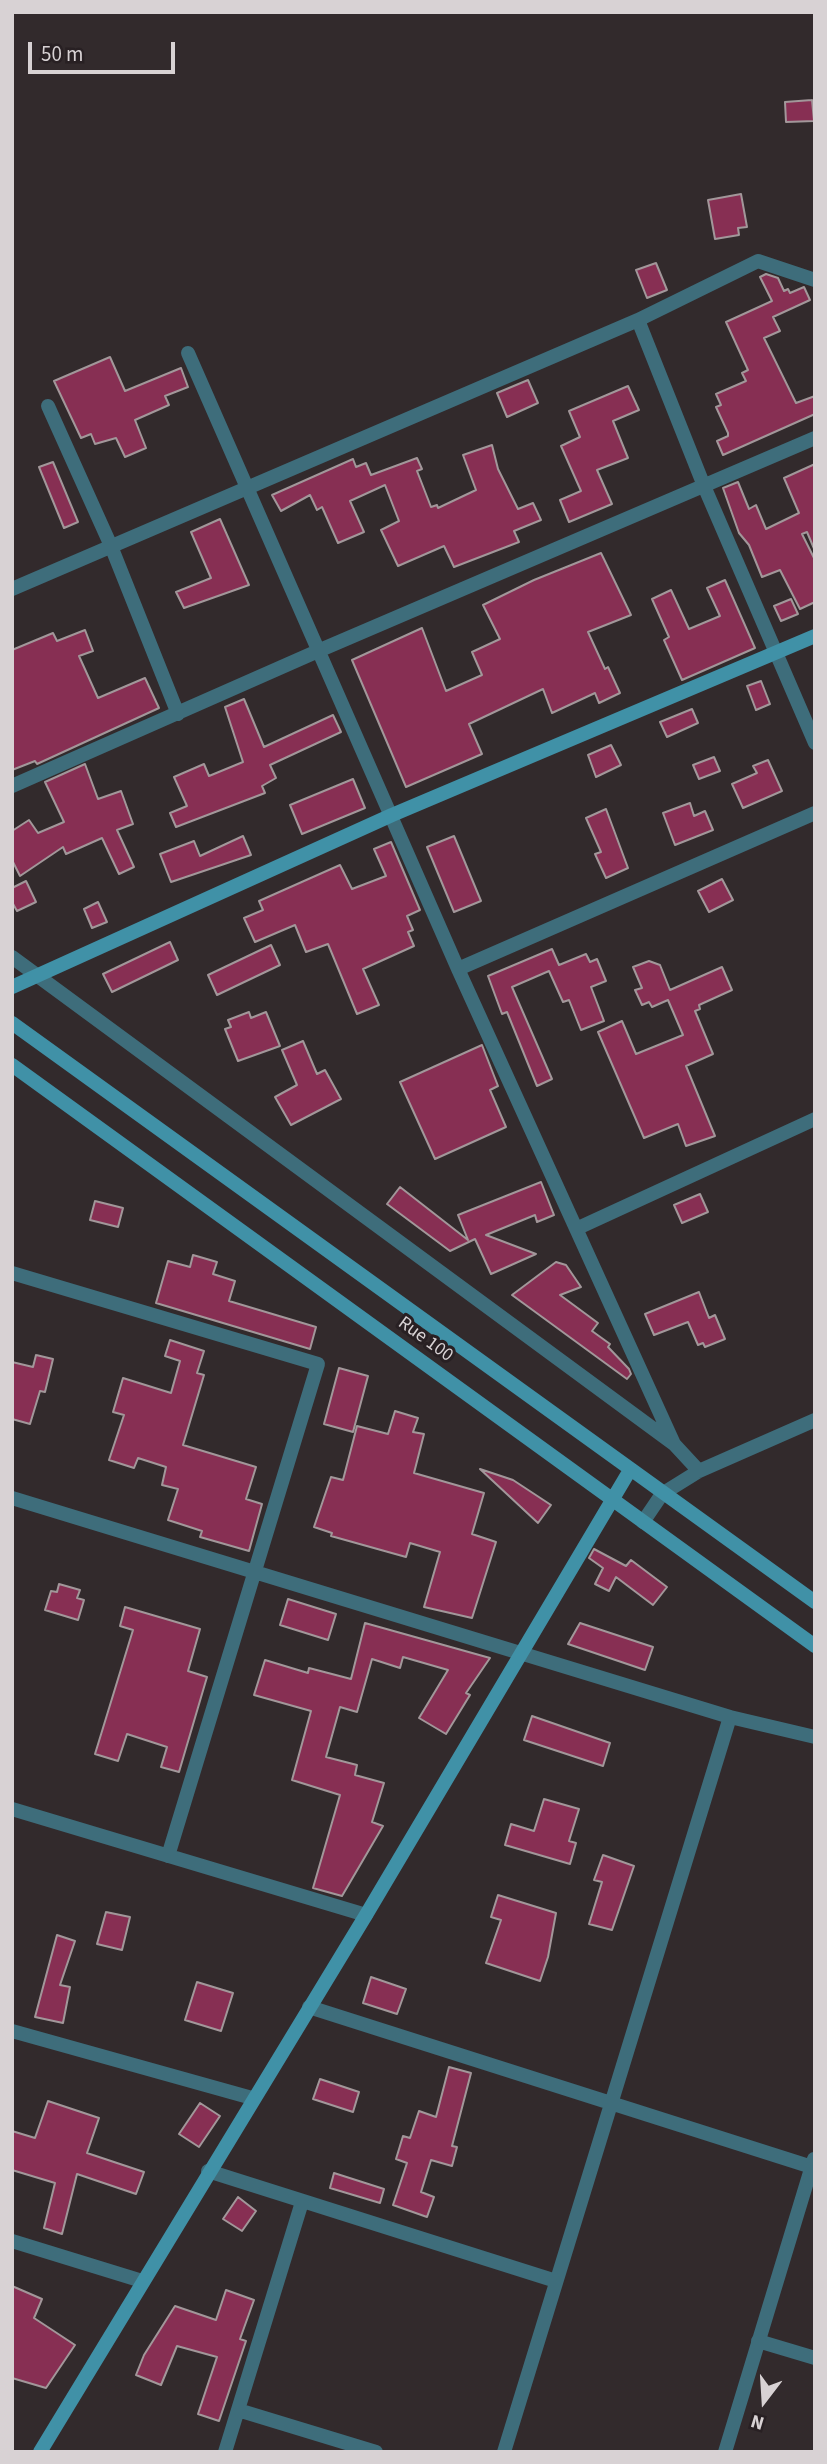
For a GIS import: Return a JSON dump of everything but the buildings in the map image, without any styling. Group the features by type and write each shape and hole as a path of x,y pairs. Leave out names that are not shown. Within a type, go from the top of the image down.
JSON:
{"street":[{"path":"12,589 638,320 758,261 815,280"},
{"path":"638,320 774,654 815,743"},
{"path":"188,353 458,970 578,1228 674,1444"},
{"path":"48,406 111,546 178,714"},
{"path":"12,786 318,651 815,438"},
{"path":"12,987 391,815 815,636"},
{"path":"458,970 815,813"},
{"path":"12,957 674,1444 699,1471"},
{"path":"12,1023 815,1602"},
{"name":"Rue 100","path":"12,1065 815,1646"},
{"path":"578,1228 815,1119"},
{"path":"12,1273 318,1364 168,1856"},
{"path":"643,1522 662,1494 699,1471 815,1420"},
{"path":"40,2452 252,2098 366,1915 630,1470"},
{"path":"12,1498 730,1717 815,1737"},
{"path":"503,2452 730,1717"},
{"path":"12,1809 366,1915"},
{"path":"309,2007 610,2105 814,2164 725,2452"},
{"path":"12,2031 252,2098"},
{"path":"208,2171 556,2281"},
{"path":"225,2452 302,2202"},
{"path":"12,2241 142,2281"},
{"path":"758,2341 815,2358"},
{"path":"238,2410 376,2452"}]}
